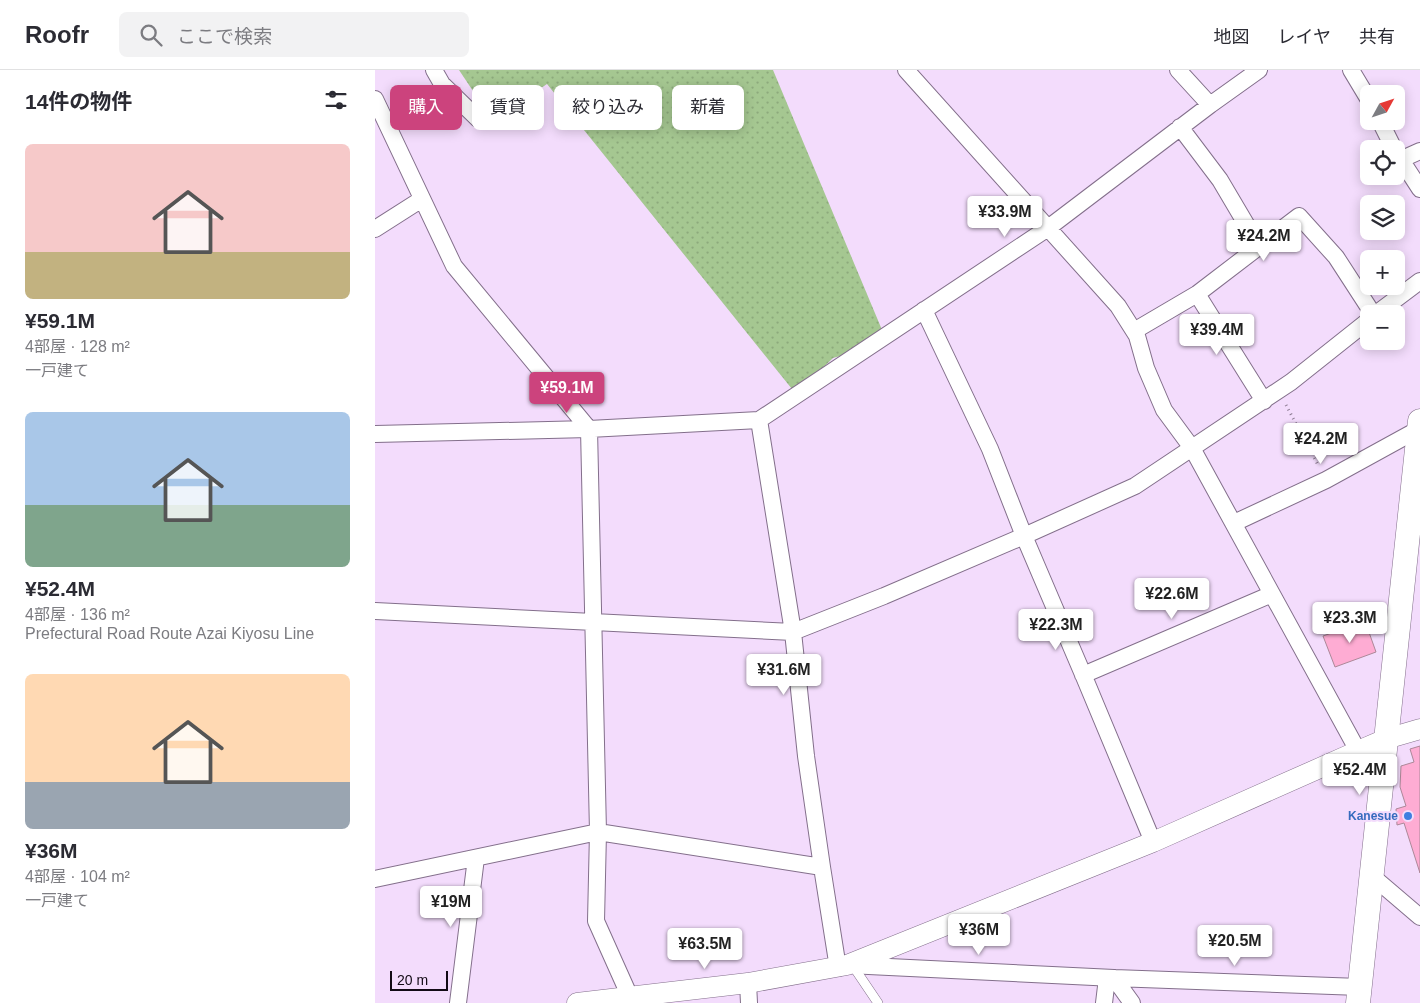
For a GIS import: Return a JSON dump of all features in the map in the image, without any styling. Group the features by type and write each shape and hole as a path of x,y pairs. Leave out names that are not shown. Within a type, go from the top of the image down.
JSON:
{"main road":[{"path":"1359,995 1420,425"}],"street":[{"path":"434,70 442,84 472,113"},
{"path":"1178,70 1210,105"},
{"path":"375,434 589,429 759,420 1048,228 1180,127 1259,70"},
{"path":"1351,70 1360,85"},
{"path":"912,72 1118,306 1137,336 1146,368 1165,410 1192,448 1359,751"},
{"path":"375,99 454,266 589,429 598,832 597,921 630,1000"},
{"path":"1180,127 1220,180 1259,246"},
{"path":"1405,153 1420,151"},
{"path":"1405,166 1420,189"},
{"path":"375,229 422,199"},
{"path":"1134,331 1197,294 1299,216 1336,257 1369,305"},
{"path":"1387,305 1420,281"},
{"path":"1197,294 1264,401"},
{"path":"924,310 990,449 1024,536 1153,842"},
{"path":"375,610 793,632 884,596 1135,486 1279,391 1360,327"},
{"path":"759,420 793,632 806,756 822,868 846,966"},
{"path":"1234,524 1325,480 1420,425"},
{"path":"1083,675 1272,594"},
{"path":"846,966 1153,842 1359,751 1420,729"},
{"path":"375,879 598,832 822,868"},
{"path":"458,1003 476,858"},
{"path":"1372,876 1420,917"},
{"path":"577,1003 630,1000 846,966 1111,978 1359,995"},
{"path":"1104,1003 1111,978"},
{"path":"1111,978 1132,1003"},
{"path":"749,982 749,1003"}],"lane":[{"path":"846,966 878,1003"}],"path":[{"path":"1279,391 1325,480"}],"green space":[{"path":"459,70 773,70 885,337 880,345 833,358 796,394 584,130 662,130 662,85 554,85 554,93 547,84 544,86 472,85 472,90"}],"building":[{"path":"1365,621 1376,652 1335,667 1323,636"},
{"name":"Kanesue","path":"1420,746 1420,873 1404,823 1397,825 1396,809 1406,806 1400,787 1401,766 1414,762 1410,749"}],"place":[{"name":"Kanesue","path":"1408,816"}]}
